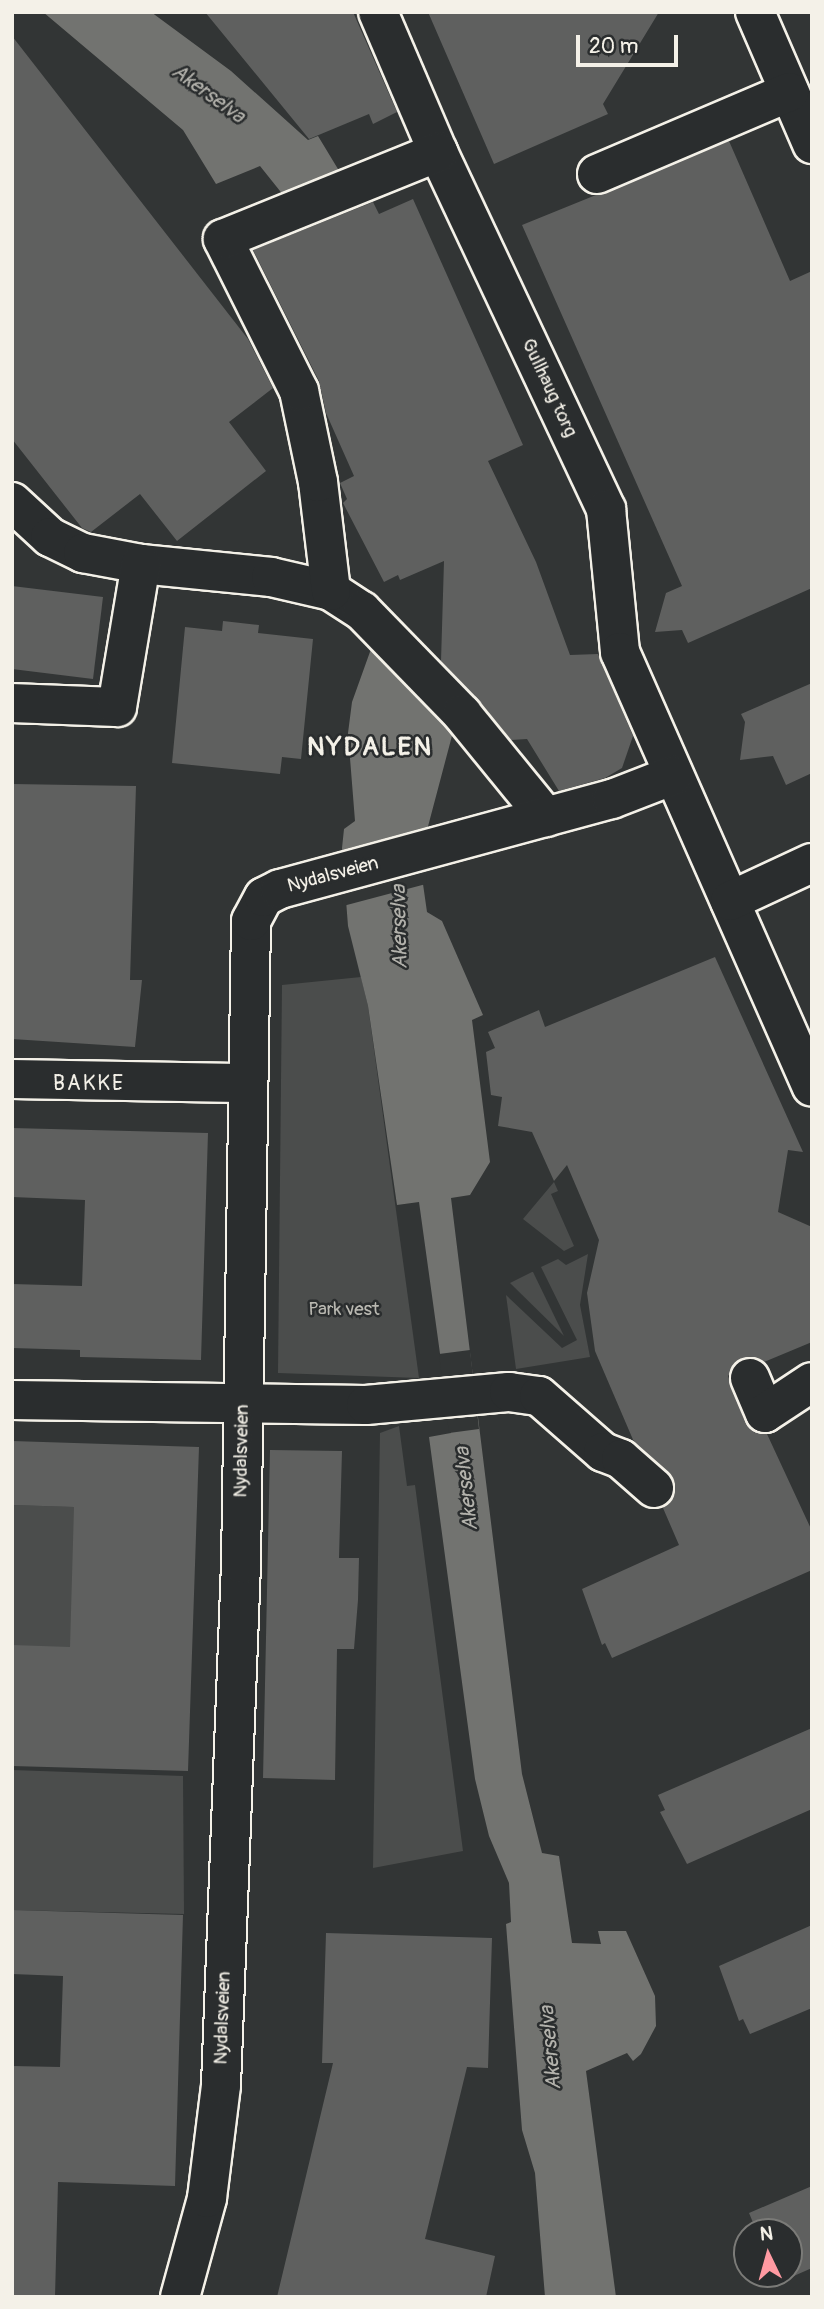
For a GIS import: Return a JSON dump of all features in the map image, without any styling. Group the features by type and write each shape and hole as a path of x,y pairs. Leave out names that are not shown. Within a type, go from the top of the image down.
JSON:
{"street":[{"name":"Gullhaug torg","path":"378,12 438,152 607,509 620,652 674,775"},
{"path":"755,12 812,144"},
{"path":"597,174 789,92"},
{"path":"331,591 318,482 299,391 223,239 438,152"},
{"path":"12,502 50,537 83,553 141,564 271,577 331,591 362,611 461,714 546,817"},
{"path":"12,704 117,707 141,564"},
{"path":"674,775 812,1087"},
{"name":"Nydalsveien","path":"180,2297 207,2198 221,2085 243,1401 251,921 264,897 316,878 546,817 674,775"},
{"path":"730,901 812,863"},
{"path":"12,1079 247,1083"},
{"path":"750,1378 765,1413 812,1382"},
{"path":"12,1400 243,1401 366,1405 509,1392 539,1396 603,1452 628,1451 654,1488"}],"green space":[{"name":"Park vest","path":"361,977 368,1006 419,1378 278,1373 282,985"},
{"path":"554,1182 558,1191 551,1194 574,1246 564,1251 523,1219"},
{"path":"588,1254 580,1305 590,1357 516,1369 506,1295 562,1348 577,1340 541,1267 558,1259 566,1265"},
{"path":"533,1272 564,1336 510,1283"},
{"path":"399,1426 407,1486 415,1485 463,1851 373,1868 380,1433"},
{"path":"12,1505 76,1507 71,1649 12,1646"},
{"path":"12,1770 183,1776 184,1914 12,1910"}],"water":[{"name":"Akerselva","path":"43,12 151,12 231,71 308,140 318,136 341,174 284,196 260,166 216,184 183,130"},
{"name":"Akerselva","path":"371,649 453,732 426,834 421,870 427,912 442,921 483,1015 472,1020 490,1162 470,1195 451,1198 522,1774 542,1853 559,1856 572,1943 601,1944 598,1931 626,1931 655,1996 656,2026 641,2054 633,2061 627,2053 586,2071 616,2297 545,2297 535,2173 522,2130 506,1924 511,1922 509,1883 489,1836 475,1779 429,1437 451,1433 419,1202 397,1205 368,1006 348,926 342,848 344,829 355,821 348,733 352,702"}],"pier":[{"path":"432,826 426,884 343,906 339,851"},
{"path":"470,1350 479,1429 449,1433 439,1354"}],"building":[{"path":"205,12 353,12 397,112 373,124 369,114 309,139"},
{"path":"428,12 659,12 603,104 608,114 494,164"},
{"path":"12,36 248,339 273,388 229,422 266,471 177,541 140,494 91,532 82,528 12,439"},
{"path":"729,141 790,281 812,271 812,588 688,643 682,630 655,632 666,593 682,586 522,225"},
{"path":"413,199 523,445 488,461 536,562 570,655 598,654 633,736 622,768 605,778 559,791 527,739 511,740 441,661 444,561 400,580 398,575 384,582 343,503 347,499 340,483 354,476 326,413 319,381 253,250 373,202 379,214"},
{"path":"12,586 103,597 93,679 12,669"},
{"path":"223,621 259,625 258,633 313,639 301,759 282,757 280,774 172,763 185,627 222,631"},
{"path":"812,683 812,773 786,785 773,756 740,760 745,722 741,714"},
{"path":"12,784 136,786 130,980 142,980 135,1047 12,1039"},
{"path":"715,957 803,1152 788,1150 778,1212 812,1227 812,1342 764,1362 742,1358 728,1376 745,1422 754,1432 767,1434 812,1531 812,1570 612,1658 605,1643 602,1645 582,1589 679,1545 663,1508 675,1493 675,1482 634,1442 595,1351 587,1293 599,1240 567,1165 554,1181 532,1132 498,1126 502,1097 491,1095 486,1052 495,1048 488,1032 539,1010 545,1027"},
{"path":"12,1128 208,1133 201,1360 80,1357 80,1350 12,1348 12,1284 82,1286 85,1200 12,1197"},
{"path":"12,1441 199,1447 188,1771 12,1766 12,1645 70,1647 74,1507 12,1505"},
{"path":"270,1450 342,1451 339,1558 359,1558 354,1649 337,1649 335,1780 263,1778"},
{"path":"812,1728 812,1809 687,1864 660,1812 665,1810 658,1795"},
{"path":"12,1910 183,1915 175,2186 58,2182 55,2297 12,2297 12,2066 60,2067 63,1976 12,1974"},
{"path":"812,1925 812,2008 750,2034 743,2019 739,2021 719,1966"},
{"path":"326,1933 492,1938 488,2068 467,2067 425,2239 495,2256 486,2297 277,2297 333,2063 322,2063"},
{"path":"812,2186 812,2268 803,2272 803,2218 751,2218 749,2213"}],"district":[{"name":"NYDALEN","path":"370,748"},
{"name":"BAKKE","path":"89,1084"}]}
